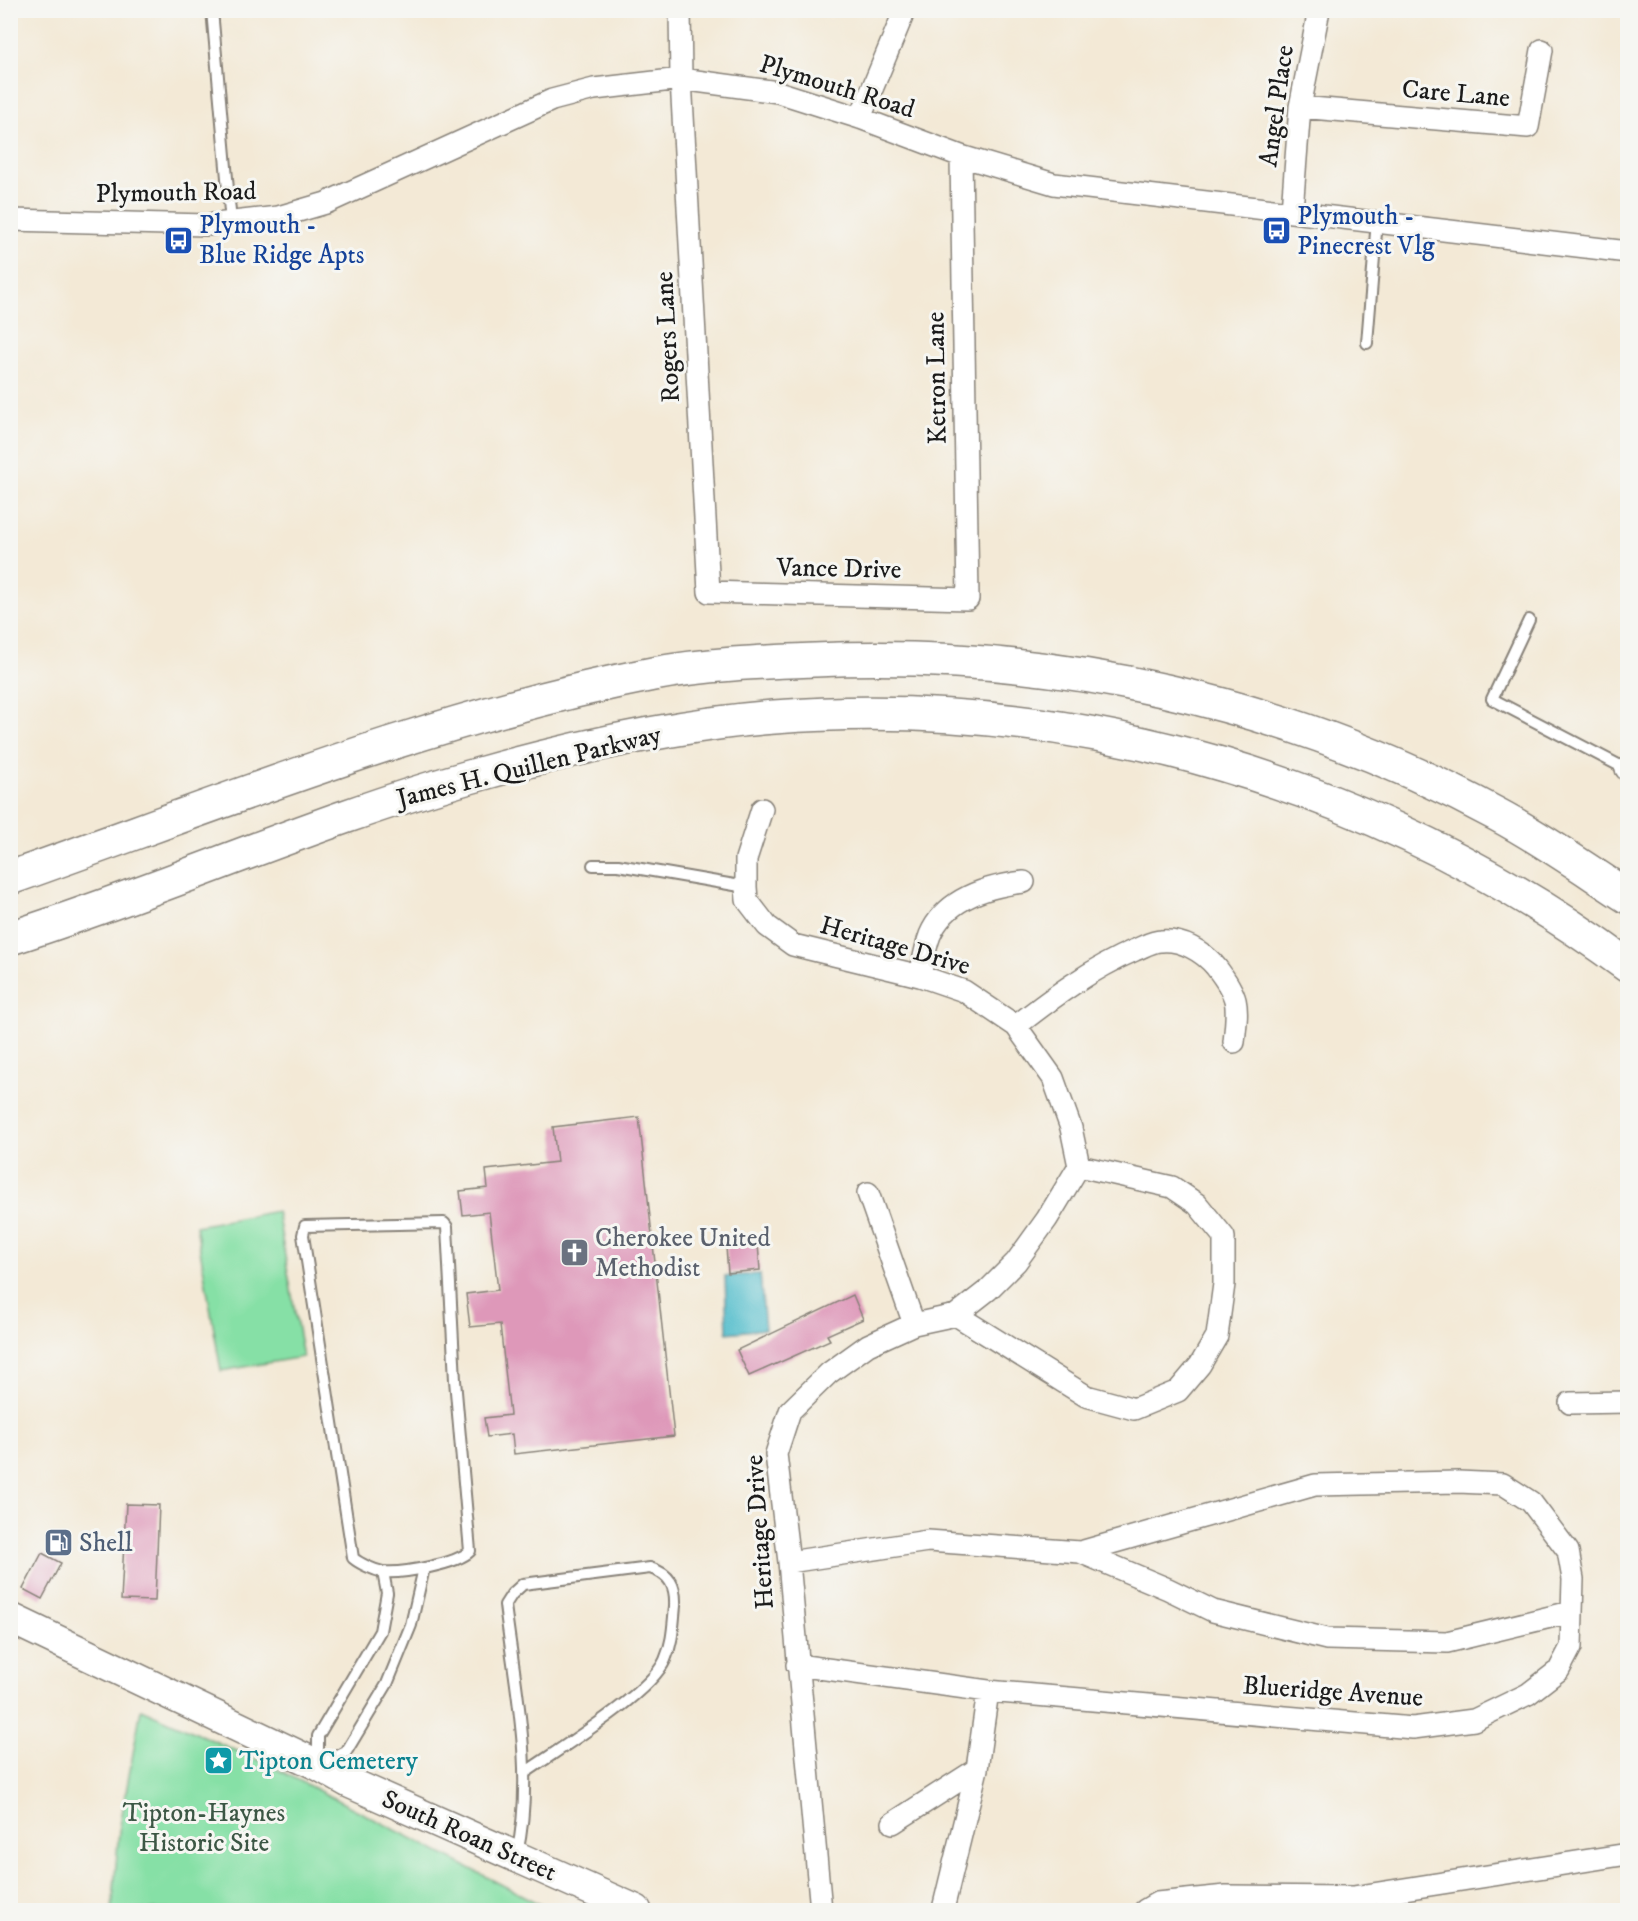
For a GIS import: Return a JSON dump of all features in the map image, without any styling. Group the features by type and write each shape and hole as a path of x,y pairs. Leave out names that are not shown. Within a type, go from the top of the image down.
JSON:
{"highway":[{"path":"10,878 351,756 485,714 579,690 658,673 751,663 932,658 1008,664 1113,679 1203,699 1312,734 1397,766 1498,815 1628,897"},
{"name":"James H. Quillen Parkway","path":"10,938 84,915 390,802 477,775 582,748 681,728 773,717 864,713 952,715 1050,726 1148,743 1246,770 1371,817 1449,854 1531,900 1628,966"}],"main road":[{"name":"South Roan Street","path":"10,1618 318,1765 348,1782 636,1911"}],"street":[{"name":"Rogers Lane","path":"680,10 681,79 709,592"},
{"path":"860,118 902,17 902,10"},
{"name":"Angel Place","path":"1292,210 1300,107 1319,10"},
{"name":"Care Lane","path":"1300,107 1528,127 1542,50"},
{"name":"Plymouth Road","path":"10,220 207,225 278,217 326,203 552,100 594,89 681,79 778,92 860,118 961,156 1054,183 1377,220 1628,252"},
{"name":"Ketron Lane","path":"961,156 968,599"},
{"name":"Vance Drive","path":"709,592 968,599"},
{"name":"Heritage Drive","path":"762,809 746,859 746,887 747,900 767,926 793,945 920,976 964,991 1016,1026 1053,1078 1071,1128 1079,1166 1047,1219 1016,1262 988,1290 956,1315 914,1324 868,1345 829,1372 790,1411 776,1454 789,1562 821,1911"},
{"path":"920,976 931,934 950,909 972,894 998,885 1024,882"},
{"path":"1016,1026 1060,991 1098,969 1158,941 1178,940 1209,958 1225,979 1238,1005 1234,1042"},
{"path":"956,1315 1086,1396 1134,1409 1178,1391 1200,1365 1218,1336 1224,1284 1224,1237 1197,1204 1172,1187 1079,1166"},
{"path":"868,1193 914,1324"},
{"path":"1570,1402 1628,1402"},
{"name":"Blueridge Avenue","path":"789,1562 928,1541 1080,1552 1316,1485 1458,1482 1503,1484 1531,1502 1568,1551 1573,1579 1571,1647 1559,1670 1528,1694 1474,1720 1413,1728 988,1691 797,1665"},
{"path":"1080,1552 1168,1589 1213,1611 1327,1639 1447,1642 1571,1612"},
{"path":"944,1905 977,1769 988,1691"},
{"path":"892,1823 977,1769"},
{"path":"1145,1911 1156,1903 1226,1896 1353,1904 1628,1854"}],"lane":[{"path":"212,10 231,223"},
{"path":"1367,343 1377,220"},
{"path":"1529,620 1492,699 1627,770"},
{"path":"592,865 618,865 746,887"},
{"path":"444,1223 447,1227 455,1380 470,1551 463,1557 424,1568 383,1572 353,1558 303,1235 305,1226 444,1223"},
{"path":"383,1572 387,1593 380,1631 318,1736 318,1765 346,1752 387,1684 411,1625 424,1568"},
{"path":"516,1857 523,1827 526,1772 505,1605 512,1594 523,1584 651,1568 664,1572 670,1579 675,1596 673,1636 664,1662 642,1690 526,1772"}],"green space":[{"path":"277,1211 303,1357 221,1371 196,1226"},
{"name":"Tipton-Haynes Historic Site","path":"141,1709 267,1764 551,1910 112,1910 119,1831"}],"water":[{"path":"760,1274 765,1329 727,1333 725,1276"}],"building":[{"name":"Cherokee United Methodist","path":"639,1117 674,1436 514,1454 512,1434 487,1437 484,1418 510,1415 500,1324 470,1327 466,1294 498,1290 489,1212 463,1215 460,1191 488,1188 486,1170 557,1162 553,1127"},
{"path":"758,1244 760,1270 728,1273 726,1247"},
{"path":"853,1295 863,1319 827,1335 830,1340 749,1376 737,1350"},
{"path":"126,1504 159,1505 155,1601 121,1600"},
{"path":"42,1553 61,1563 42,1599 23,1589"}],"place":[{"name":"Plymouth - Pinecrest Vlg","path":"1276,231"},
{"name":"Plymouth - Blue Ridge Apts","path":"178,240"},
{"name":"Cherokee United Methodist","path":"574,1253"},
{"name":"Shell","path":"58,1543"},
{"name":"Tipton Cemetery","path":"218,1761"}]}
